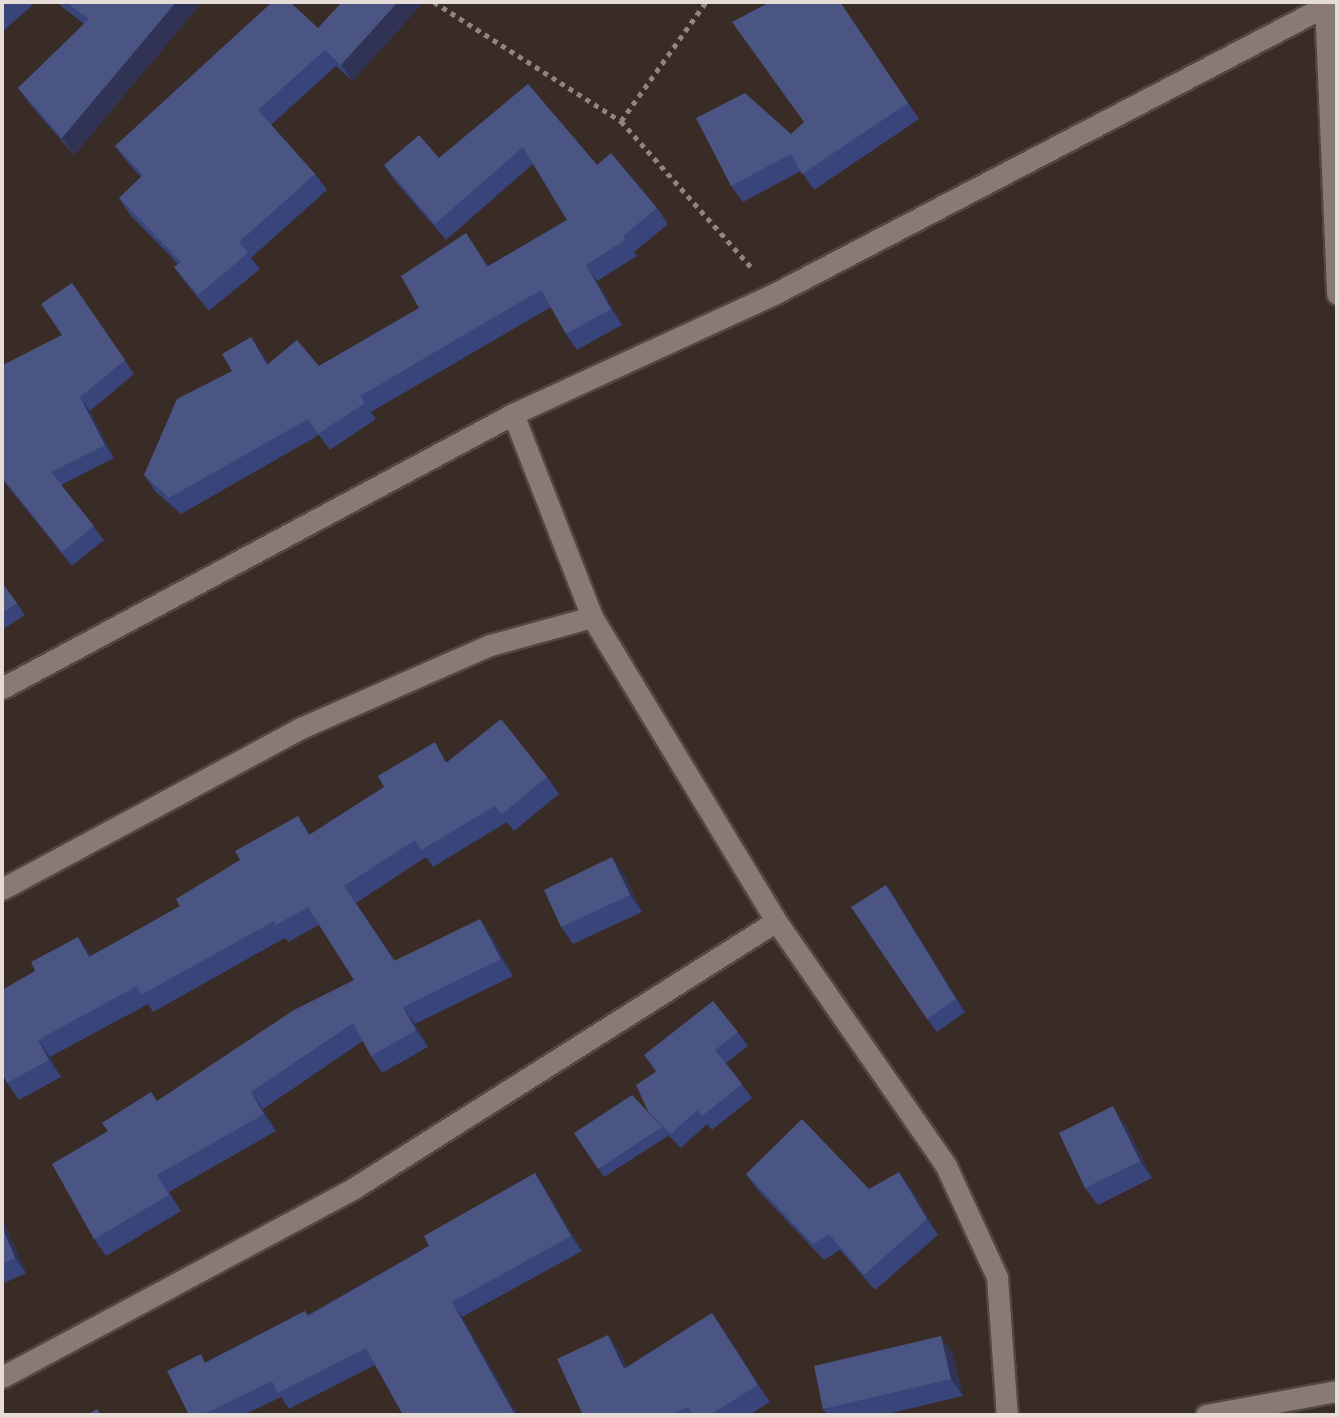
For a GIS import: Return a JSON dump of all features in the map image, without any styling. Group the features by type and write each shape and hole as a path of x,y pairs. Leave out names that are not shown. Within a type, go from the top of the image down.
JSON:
{"street":[{"path":"2,688 513,414 774,294 1327,3 1337,294"},
{"path":"513,414 592,617 776,921 946,1166 997,1278 1007,1415"},
{"path":"2,889 301,729 490,645 592,617"},
{"path":"2,1377 354,1188 776,921"},
{"path":"1206,1415 1337,1391"}],"path":[{"path":"434,2 621,121 701,206 774,294"},
{"path":"621,121 706,2"}],"building":[{"path":"66,2 176,2 62,138 18,88 89,19"},
{"path":"272,2 290,2 318,28 342,2 398,2 341,65 325,50 258,110 315,174 239,242 248,253 198,295 174,267 181,262 119,198 143,175 115,146"},
{"path":"770,2 840,2 908,103 802,174 791,154 731,186 696,118 745,93 791,134 804,122 732,22"},
{"path":"528,84 597,165 611,153 657,208 623,236 625,240 586,265 611,309 566,334 541,290 360,396 365,403 318,434 308,419 169,498 144,475 177,399 232,371 222,354 251,337 267,365 297,340 319,366 419,308 401,276 466,233 487,267 567,220 523,147 435,224 384,165 419,135 439,158"},
{"path":"72,283 125,360 80,397 105,445 51,472 94,526 62,552 2,477 2,364 62,335 41,304"},
{"path":"2,583 17,603 2,613"},
{"path":"501,719 547,777 502,814 495,806 421,850 415,840 344,886 394,961 480,919 501,959 403,1007 416,1030 371,1056 353,1023 251,1092 264,1114 157,1175 169,1195 94,1239 52,1164 108,1131 102,1123 151,1092 157,1101 294,1010 354,980 308,907 276,925 274,921 141,995 137,986 38,1040 49,1060 7,1083 2,1073 2,990 35,971 31,962 78,937 89,957 180,906 176,899 240,860 235,851 298,816 309,835 384,787 378,776 435,742 446,763"},
{"path":"612,857 630,895 561,927 544,890"},
{"path":"886,885 956,999 927,1019 851,907"},
{"path":"713,1001 738,1032 715,1050 742,1084 702,1116 697,1110 671,1134 648,1111 636,1085 657,1071 644,1055"},
{"path":"632,1095 662,1127 598,1169 574,1133"},
{"path":"1113,1106 1140,1161 1085,1188 1059,1133"},
{"path":"802,1119 869,1189 899,1172 927,1219 864,1275 829,1234 813,1244 746,1174"},
{"path":"535,1173 571,1236 452,1302 515,1415 403,1415 366,1348 278,1393 272,1381 202,1415 189,1415 167,1371 201,1354 205,1363 305,1311 308,1316 429,1246 424,1236"},
{"path":"2,1227 15,1258 2,1264"},
{"path":"712,1313 758,1385 710,1415 694,1415 688,1407 671,1415 583,1415 557,1359 608,1335 624,1369"},
{"path":"941,1336 951,1379 823,1409 814,1366"},
{"path":"97,1409 101,1415 87,1415"}]}
